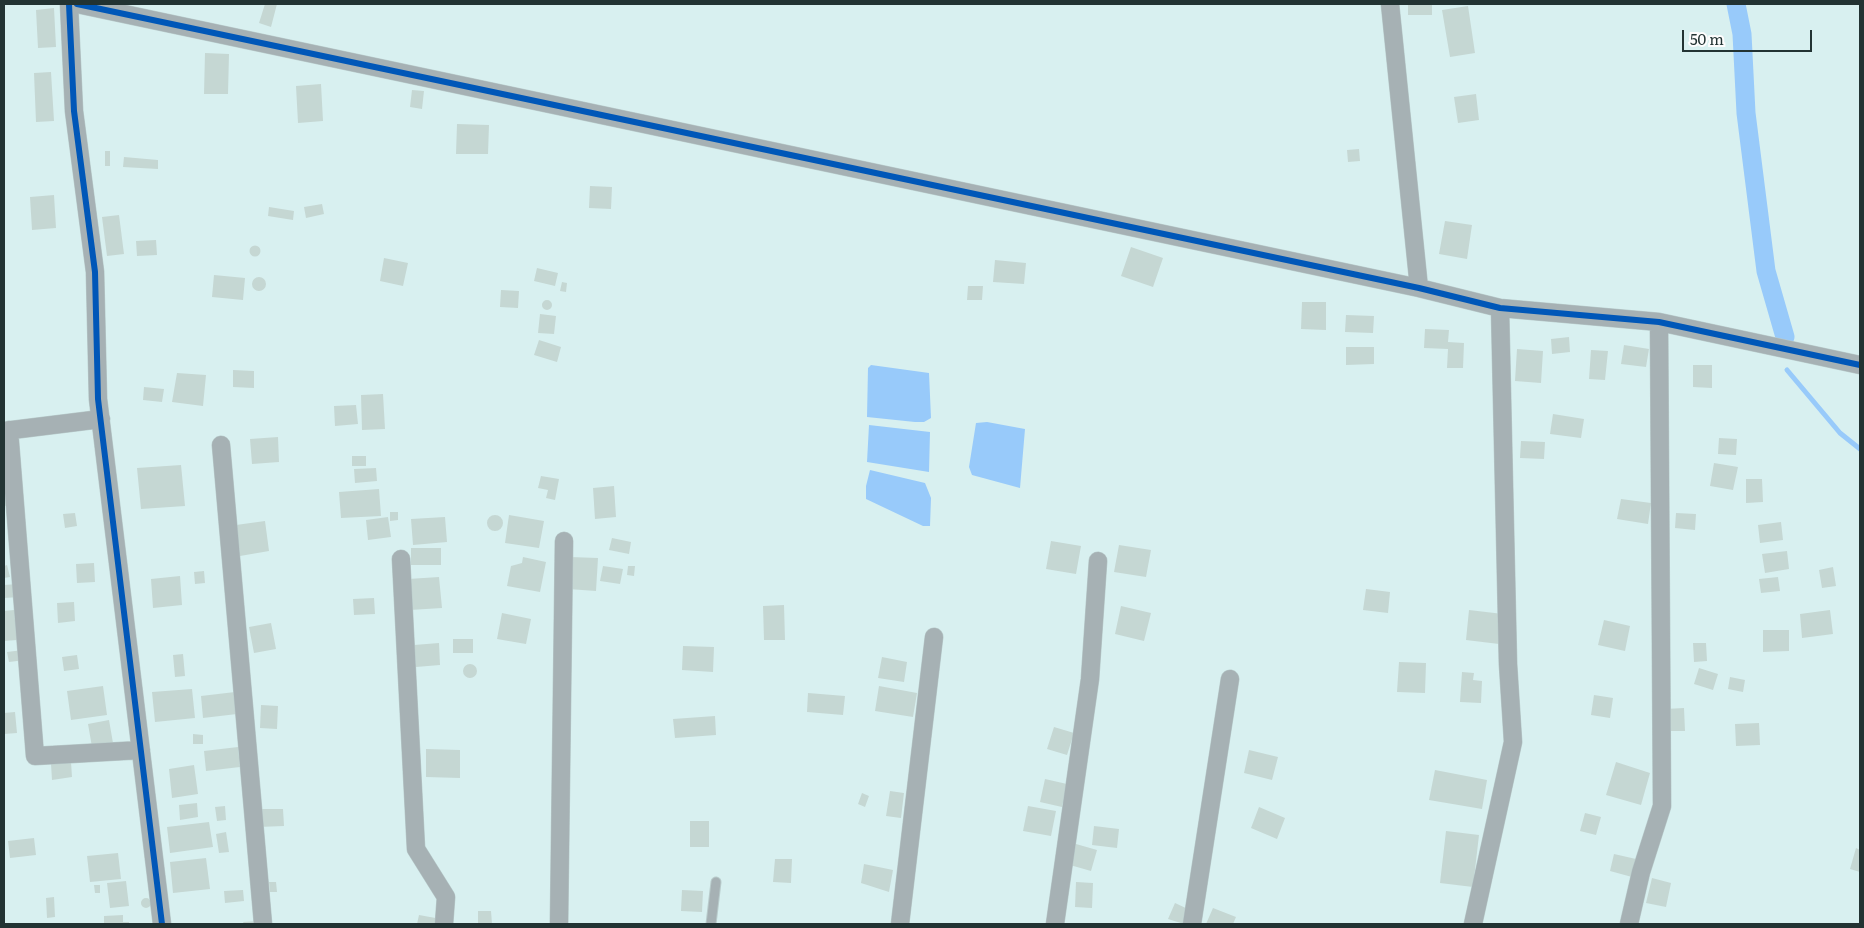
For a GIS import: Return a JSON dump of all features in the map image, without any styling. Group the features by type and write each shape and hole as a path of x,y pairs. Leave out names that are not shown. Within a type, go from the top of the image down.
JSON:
{"street":[{"path":"69,4 74,112 95,272 98,399 162,924"},
{"path":"77,4 1419,288 1500,308 1659,322 1860,365"},
{"path":"1390,4 1419,288"},
{"path":"1473,924 1513,742 1508,664 1500,308"},
{"path":"1629,924 1640,872 1662,806 1659,322"},
{"path":"101,419 6,431 35,756 141,750"},
{"path":"221,444 264,924"},
{"path":"559,924 564,540"},
{"path":"401,559 416,849 446,897 444,924"},
{"path":"1055,924 1090,679 1098,561"},
{"path":"900,924 934,637"},
{"path":"1192,924 1230,679"}],"lane":[{"path":"712,924 716,882"}],"water":[{"path":"871,365 929,373 931,418 924,422 915,422 867,417 868,368"},
{"path":"987,422 1025,429 1020,488 972,475 969,467 976,423"},
{"path":"869,425 930,432 929,472 867,462"},
{"path":"870,470 925,483 931,498 930,526 923,526 866,499 866,486"}],"building":[{"path":"265,4 277,4 271,27 259,23"},
{"path":"1408,4 1432,4 1432,15 1408,15"},
{"path":"1468,6 1475,53 1450,57 1442,10"},
{"path":"54,8 56,47 38,48 36,10"},
{"path":"205,53 229,54 228,94 204,94"},
{"path":"51,72 54,121 36,122 34,73"},
{"path":"321,84 323,121 298,123 296,86"},
{"path":"412,90 424,91 422,109 410,107"},
{"path":"1476,94 1479,120 1458,123 1454,97"},
{"path":"457,124 489,125 488,154 456,154"},
{"path":"1359,149 1360,161 1348,162 1347,150"},
{"path":"105,151 110,151 110,166 105,166"},
{"path":"124,157 158,160 158,169 123,167"},
{"path":"590,186 612,187 611,209 589,208"},
{"path":"54,195 56,228 32,230 30,197"},
{"path":"322,204 324,214 306,218 304,207"},
{"path":"269,207 294,211 293,220 268,216"},
{"path":"119,215 124,254 107,256 102,217"},
{"path":"1445,221 1472,225 1467,259 1439,254"},
{"path":"156,240 157,255 137,256 136,241"},
{"path":"253,246 257,246 260,251 259,255 253,256 250,253 250,249"},
{"path":"1131,247 1163,258 1153,287 1121,276"},
{"path":"384,258 408,263 403,286 380,281"},
{"path":"995,260 1026,263 1024,284 993,282"},
{"path":"537,268 558,273 555,286 534,281"},
{"path":"214,275 245,278 243,300 212,297"},
{"path":"259,277 264,279 266,284 264,289 259,291 254,289 252,284 254,279"},
{"path":"562,282 567,283 566,292 560,291"},
{"path":"968,286 983,286 982,300 967,300"},
{"path":"501,290 519,291 518,308 500,307"},
{"path":"545,300 549,300 552,305 551,309 545,310 542,307 542,303"},
{"path":"1302,302 1326,302 1326,330 1301,329"},
{"path":"540,314 556,316 554,334 538,333"},
{"path":"1346,315 1374,316 1373,333 1345,332"},
{"path":"1425,329 1449,330 1448,342 1464,343 1463,368 1447,368 1448,349 1424,348"},
{"path":"1569,337 1570,352 1552,354 1551,339"},
{"path":"539,340 561,347 557,362 534,355"},
{"path":"1624,345 1649,349 1646,367 1621,364"},
{"path":"1346,347 1374,347 1374,364 1346,365"},
{"path":"1517,349 1543,351 1541,383 1515,381"},
{"path":"1591,350 1608,351 1605,380 1589,379"},
{"path":"1693,365 1712,365 1712,388 1693,387"},
{"path":"233,370 254,371 254,388 233,387"},
{"path":"177,373 206,375 203,406 172,402"},
{"path":"144,387 164,389 162,402 143,400"},
{"path":"383,394 385,429 362,430 361,395"},
{"path":"356,405 358,424 335,426 334,406"},
{"path":"1553,414 1584,419 1581,438 1550,434"},
{"path":"278,437 279,462 252,464 250,439"},
{"path":"1719,438 1737,439 1736,455 1718,454"},
{"path":"1521,441 1545,442 1544,459 1520,458"},
{"path":"352,456 366,456 366,466 352,466"},
{"path":"1714,463 1738,467 1733,490 1710,486"},
{"path":"181,465 185,506 141,509 137,468"},
{"path":"376,468 377,481 355,483 354,469"},
{"path":"541,476 559,479 555,500 546,498 548,490 538,488"},
{"path":"1746,479 1762,479 1763,502 1746,503"},
{"path":"4,483 13,484 11,506 4,506"},
{"path":"614,486 616,517 595,519 593,488"},
{"path":"379,489 381,516 341,518 339,492"},
{"path":"1621,499 1651,503 1648,524 1617,519"},
{"path":"390,512 398,512 398,520 390,521"},
{"path":"75,513 77,526 65,528 63,514"},
{"path":"1676,513 1696,514 1695,530 1675,528"},
{"path":"492,515 498,515 503,520 501,529 492,531 487,526 487,520"},
{"path":"509,515 544,521 539,548 505,543"},
{"path":"388,517 391,537 368,540 366,520"},
{"path":"445,517 447,542 413,545 411,519"},
{"path":"265,521 269,551 240,556 236,525"},
{"path":"1781,522 1783,540 1760,543 1758,525"},
{"path":"612,538 631,542 629,554 609,550"},
{"path":"1051,541 1081,546 1076,574 1046,569"},
{"path":"1119,545 1151,550 1146,577 1114,572"},
{"path":"411,548 441,548 441,565 411,565"},
{"path":"1787,551 1789,569 1765,573 1762,554"},
{"path":"523,557 546,562 540,592 507,586 511,566 522,563"},
{"path":"570,557 598,558 596,591 568,589"},
{"path":"94,563 95,582 77,583 76,564"},
{"path":"7,565 10,577 4,578 4,566"},
{"path":"603,566 623,569 620,584 600,581"},
{"path":"628,566 635,566 634,576 627,575"},
{"path":"1833,567 1836,586 1822,588 1819,570"},
{"path":"204,571 205,583 195,584 194,572"},
{"path":"180,576 182,605 153,608 151,579"},
{"path":"439,577 442,608 410,610 408,579"},
{"path":"1778,577 1780,591 1761,593 1759,579"},
{"path":"18,584 20,597 4,598 4,585"},
{"path":"1366,589 1390,592 1388,613 1363,610"},
{"path":"374,598 375,614 354,615 353,599"},
{"path":"74,602 75,621 58,623 57,603"},
{"path":"784,605 785,640 764,640 763,606"},
{"path":"1121,606 1151,613 1144,641 1115,634"},
{"path":"14,610 17,640 4,641 4,611"},
{"path":"1469,610 1503,614 1499,644 1466,640"},
{"path":"1830,610 1833,634 1802,638 1800,614"},
{"path":"502,613 531,619 526,644 497,639"},
{"path":"1604,620 1630,626 1625,651 1598,645"},
{"path":"271,623 276,649 254,653 249,627"},
{"path":"1763,630 1789,630 1789,651 1763,652"},
{"path":"453,639 473,639 473,653 453,653"},
{"path":"439,643 440,665 416,667 414,645"},
{"path":"1693,643 1706,643 1707,661 1694,662"},
{"path":"683,646 714,647 713,672 682,670"},
{"path":"23,650 25,660 9,662 7,652"},
{"path":"183,654 185,676 175,677 173,655"},
{"path":"77,655 79,669 64,671 62,657"},
{"path":"882,657 907,662 904,682 878,678"},
{"path":"1399,662 1426,663 1425,693 1397,692"},
{"path":"467,664 473,664 477,671 473,678 467,678 463,674 463,668"},
{"path":"1699,668 1718,674 1713,690 1694,684"},
{"path":"1462,672 1474,673 1473,680 1482,681 1481,703 1460,702"},
{"path":"1730,677 1745,680 1743,692 1728,689"},
{"path":"103,686 107,715 71,720 67,691"},
{"path":"879,686 917,693 913,717 875,711"},
{"path":"192,689 195,718 155,722 152,692"},
{"path":"235,692 237,714 203,718 201,696"},
{"path":"808,693 845,696 843,715 807,712"},
{"path":"1594,695 1613,698 1610,718 1591,715"},
{"path":"261,705 278,706 277,729 260,728"},
{"path":"1684,708 1685,731 1665,731 1665,709"},
{"path":"15,712 17,733 4,734 4,713"},
{"path":"715,716 716,735 675,738 673,719"},
{"path":"109,720 113,743 92,747 88,724"},
{"path":"1759,723 1760,745 1736,746 1735,724"},
{"path":"1054,727 1074,733 1067,755 1047,749"},
{"path":"193,734 203,735 203,744 193,744"},
{"path":"238,747 240,767 206,771 204,751"},
{"path":"426,749 460,750 460,778 426,777"},
{"path":"1249,750 1278,757 1272,780 1244,773"},
{"path":"71,762 72,777 52,780 51,764"},
{"path":"1616,762 1650,773 1641,805 1606,795"},
{"path":"194,765 198,794 172,798 169,769"},
{"path":"1435,770 1487,780 1482,809 1429,800"},
{"path":"1045,779 1067,784 1062,807 1040,802"},
{"path":"890,791 904,793 901,818 886,816"},
{"path":"862,793 869,796 865,807 858,804"},
{"path":"197,803 198,817 180,820 179,805"},
{"path":"225,806 226,820 217,821 215,807"},
{"path":"1028,806 1056,811 1051,836 1023,831"},
{"path":"1259,807 1285,818 1277,839 1251,828"},
{"path":"257,809 283,809 284,826 258,827"},
{"path":"1585,813 1601,817 1596,835 1580,831"},
{"path":"690,821 709,821 709,847 690,847"},
{"path":"209,822 213,847 170,853 167,827"},
{"path":"1094,826 1119,829 1117,848 1092,845"},
{"path":"1446,831 1479,835 1473,887 1440,883"},
{"path":"226,832 229,852 219,853 216,834"},
{"path":"34,838 36,855 10,858 8,841"},
{"path":"1076,844 1097,850 1091,871 1070,865"},
{"path":"1856,848 1860,850 1860,872 1850,869"},
{"path":"118,853 121,879 90,882 87,856"},
{"path":"1614,854 1636,859 1632,877 1610,871"},
{"path":"206,858 210,889 173,893 170,862"},
{"path":"775,859 792,859 791,883 773,882"},
{"path":"864,864 893,870 889,892 861,883"},
{"path":"1652,878 1671,883 1666,907 1646,903"},
{"path":"126,881 129,906 110,908 107,883"},
{"path":"269,882 276,882 277,892 270,892"},
{"path":"1076,882 1093,883 1092,908 1075,907"},
{"path":"94,885 100,885 100,893 95,893"},
{"path":"243,890 244,901 225,903 224,891"},
{"path":"682,890 703,891 702,912 681,911"},
{"path":"54,897 55,917 47,918 46,898"},
{"path":"146,898 151,903 146,908 141,903"},
{"path":"1175,903 1190,910 1184,924 1168,919"},
{"path":"1213,908 1236,917 1233,924 1206,924"},
{"path":"478,911 491,911 492,924 478,924"},
{"path":"123,915 123,922 129,922 129,924 104,924 104,916"},
{"path":"419,915 441,919 440,924 417,924"},
{"path":"259,921 260,924 244,924 243,922"}],"waterway":[{"path":"1736,4 1742,34 1746,113 1766,271 1785,337"},
{"path":"1787,370 1840,433 1860,449"}],"cycle path":[{"path":"69,4 74,111 95,272 98,399 162,924"},
{"path":"77,4 1419,288 1500,308 1659,322 1860,365"}]}
